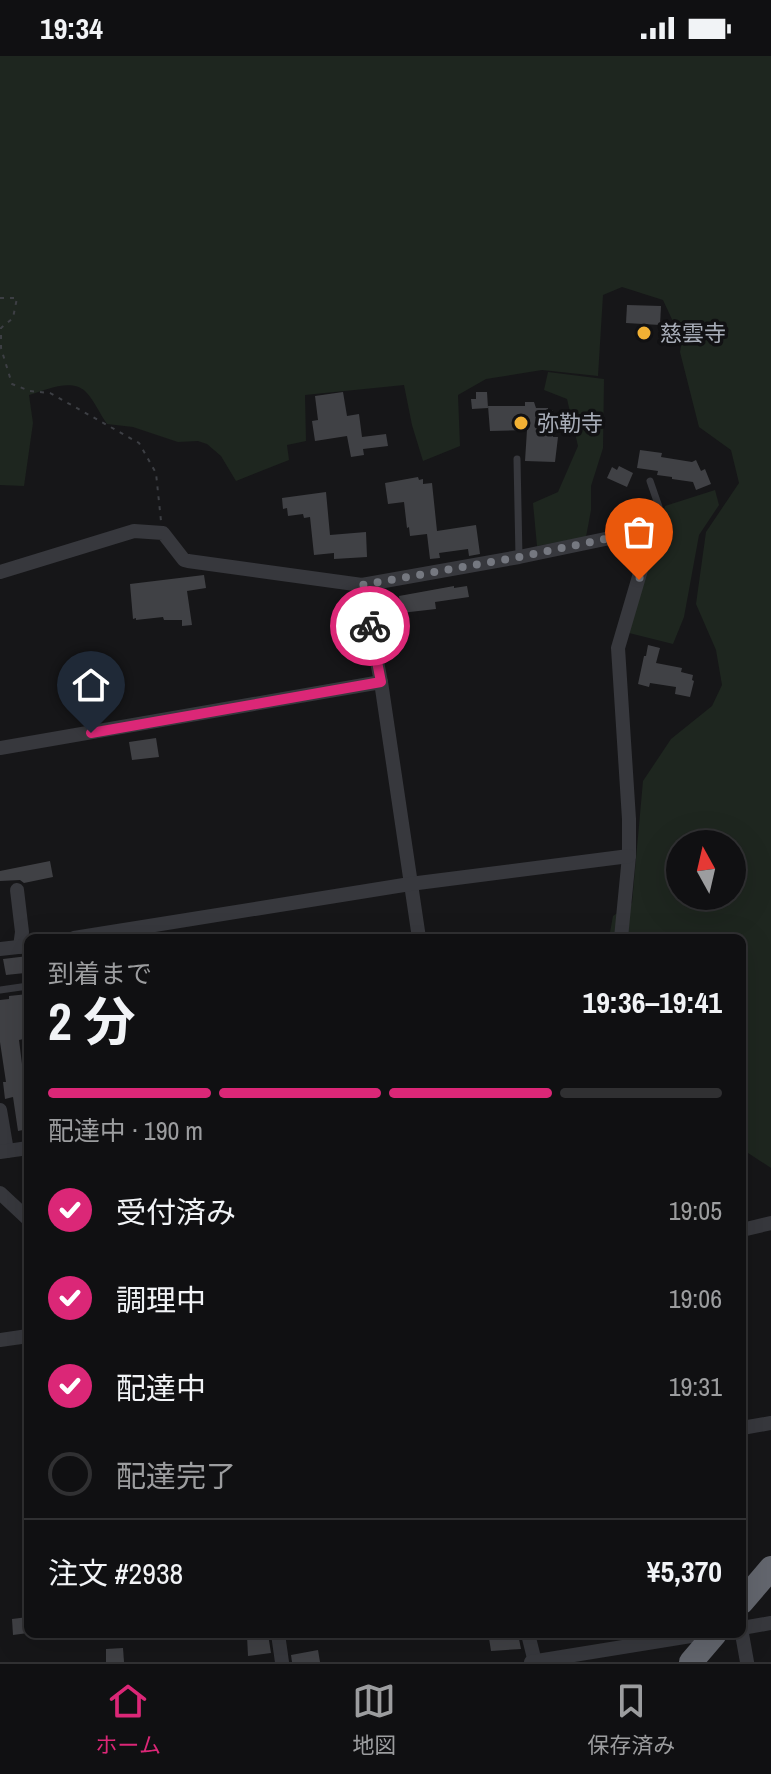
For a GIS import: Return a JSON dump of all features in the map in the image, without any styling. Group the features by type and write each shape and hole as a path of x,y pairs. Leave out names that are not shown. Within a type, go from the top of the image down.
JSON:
{"highway":[{"path":"746,1597 771,1568"},
{"path":"696,1653 711,1638"}],"street":[{"path":"0,572 134,531 163,533 188,561 362,585 653,529 618,648 629,819 629,856 621,934"},
{"path":"362,585 381,682 418,934"},
{"path":"0,748 381,682"},
{"path":"99,934 410,884 629,856"},
{"path":"0,949 24,946 17,890"},
{"path":"0,1110 3,1152 24,1149"},
{"path":"0,1193 24,1215"},
{"path":"746,1229 771,1223"},
{"path":"0,1340 24,1337"},
{"path":"746,1427 771,1423"},
{"path":"746,1627 771,1623"},
{"path":"279,1638 282,1662"},
{"path":"529,1638 534,1662 696,1653"},
{"path":"743,1638 747,1662"}],"lane":[{"path":"517,459 519,557"},
{"path":"650,481 659,507 653,529"},
{"path":"0,990 24,987"}],"path":[{"path":"0,298 17,298 13,318 1,328 1,348 12,384 30,391 50,393 139,443 156,473 163,533"}],"shaded area":[{"path":"0,56 771,56 771,1168 746,1152 746,934 610,934 613,916 632,903 643,781 671,739 712,706 722,685 716,650 696,604 706,532 739,483 731,450 699,427 680,352 682,341 663,300 622,287 603,295 598,376 542,370 486,379 458,395 460,446 423,461 404,385 305,395 306,441 287,445 289,460 236,481 221,456 207,444 178,442 133,427 107,424 85,391 73,385 29,395 33,423 24,486 0,485"},
{"path":"548,372 604,379 603,448 591,486 586,537 537,546 533,503 558,492 578,446 567,399 544,390"},
{"path":"715,490 719,505 699,535 684,617 673,644 629,633 665,506"}],"building":[{"path":"627,305 661,306 660,325 626,323"},
{"path":"343,392 347,416 359,414 362,437 386,434 388,446 363,449 364,455 351,457 347,436 315,441 312,421 318,420 315,396"},
{"path":"476,392 487,392 488,408 472,409 471,399 476,399"},
{"path":"525,402 534,402 536,408 553,410 553,437 558,437 555,462 525,461 527,430 490,431 488,406 525,406"},
{"path":"640,450 662,453 661,457 696,460 701,471 705,469 711,484 696,490 693,482 637,468"},
{"path":"619,466 633,473 627,487 607,478 612,467 617,470"},
{"path":"418,477 419,480 423,479 423,484 432,483 437,531 476,525 480,554 469,556 468,549 439,553 440,558 430,559 427,534 410,536 404,502 388,504 385,483"},
{"path":"326,492 330,535 366,532 367,557 334,559 334,553 314,555 310,517 304,518 303,514 288,516 287,508 283,509 282,498"},
{"path":"204,575 206,588 187,591 192,625 182,626 182,620 164,620 163,617 133,619 130,584"},
{"path":"467,586 469,597 435,602 436,609 401,613 399,596"},
{"path":"648,645 660,648 656,663 682,668 681,672 693,675 690,697 675,694 676,687 638,684"},
{"path":"156,738 159,757 132,760 129,742"},
{"path":"50,861 53,877 24,883 20,880 0,881 0,871"},
{"path":"24,956 24,973 6,975 3,959"},
{"path":"24,994 24,1039 19,1040 24,1064 24,1130 18,1131 13,1097 5,1099 3,1082 6,1082 0,1042 0,1000 9,999 9,996"},
{"path":"24,1618 24,1634 13,1635 12,1619"},
{"path":"247,1638 269,1638 271,1653 248,1656"},
{"path":"489,1638 519,1638 521,1649 491,1651"},
{"path":"123,1648 124,1662 106,1662 106,1649"},
{"path":"318,1650 320,1662 292,1662 291,1655"}],"way so far":[{"path":"370,626 362,585 653,529 639,580"}],"place":[{"name":"慈雲寺","path":"644,333"},
{"name":"弥勒寺","path":"521,423"}],"route":[{"path":"91,733 381,682 370,626"}]}
